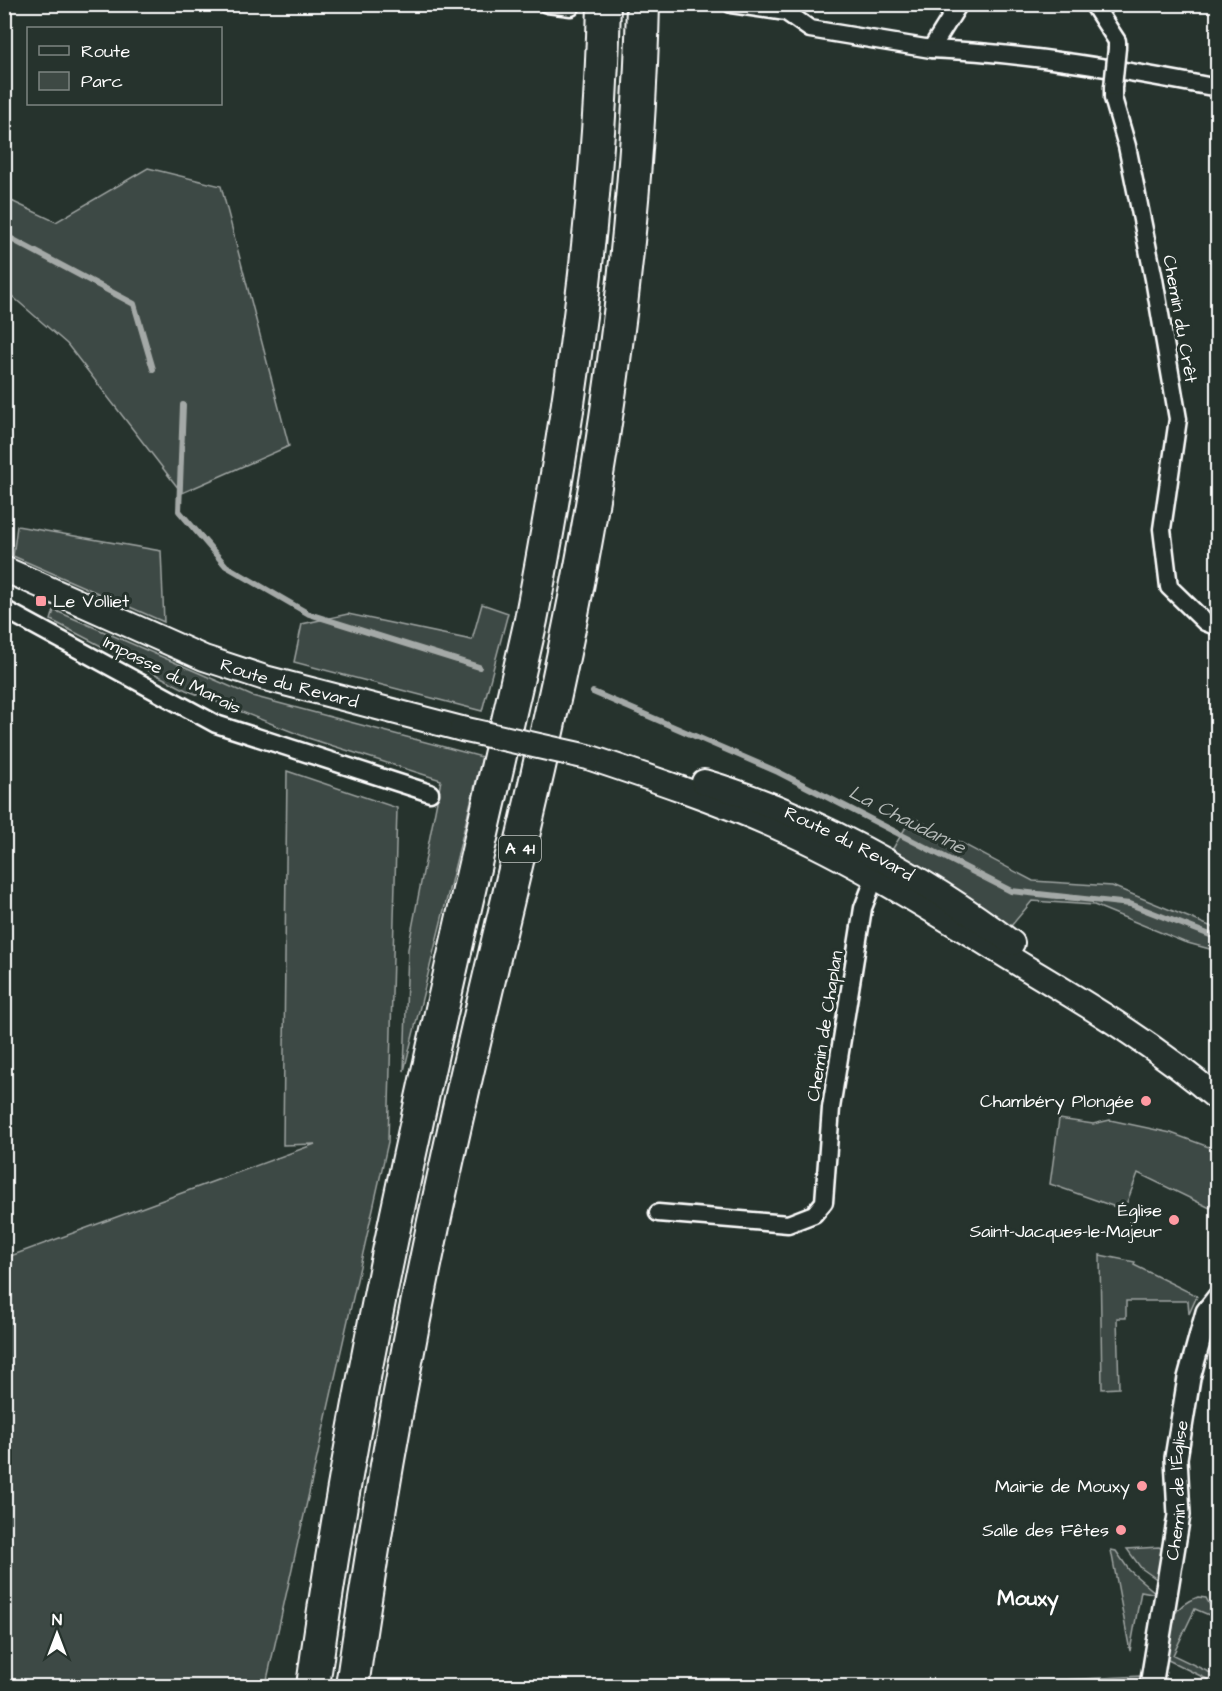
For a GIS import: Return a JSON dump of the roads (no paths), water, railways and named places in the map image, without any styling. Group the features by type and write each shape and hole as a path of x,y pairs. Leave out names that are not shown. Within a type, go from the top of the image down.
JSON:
{"highway":[{"name":"A 41","path":"313,1686 329,1572 383,1275 531,620 548,531 566,425 590,237 599,120 604,4"},
{"name":"A 41","path":"352,1686 389,1446 417,1304 536,779 587,535 620,324 638,131 644,4"}],"main road":[{"name":"Route du Revard","path":"4,569 204,658 265,678 462,729 588,757 709,799 878,869 1137,1037 1217,1097"}],"street":[{"path":"547,4 571,7"},
{"path":"731,4 786,12 810,29 931,49 982,51 1111,68 1218,88"},
{"path":"931,49 959,4"},
{"name":"Chemin du Crêt","path":"1092,4 1117,41 1113,98 1127,146 1154,279 1178,419 1162,529 1169,586 1205,622 1218,627"},
{"name":"Impasse du Marais","path":"4,609 216,724 430,794"},
{"name":"Chemin de Chaplan","path":"658,1213 788,1224 814,1214 824,1202 831,1108 863,908 878,869"},
{"name":"Chemin de l'Église","path":"1151,1686 1179,1515 1176,1458 1189,1378 1207,1312 1218,1298"}],"waterway":[{"name":"La Chaudanne","path":"4,235 134,304 153,369"},
{"path":"183,405 179,511 226,566 309,614 479,667"},
{"name":"La Chaudanne","path":"593,692 778,772 1011,891 1130,904 1218,938"}],"place":[{"name":"Le Volliet","path":"41,601"},
{"name":"Chambéry Plongée","path":"1146,1101"},
{"name":"Église Saint-Jacques-le-Majeur","path":"1174,1220"},
{"name":"Mairie de Mouxy","path":"1142,1486"},
{"name":"Salle des Fêtes","path":"1121,1530"}],"district":[{"name":"Mouxy","path":"1028,1598"}]}
